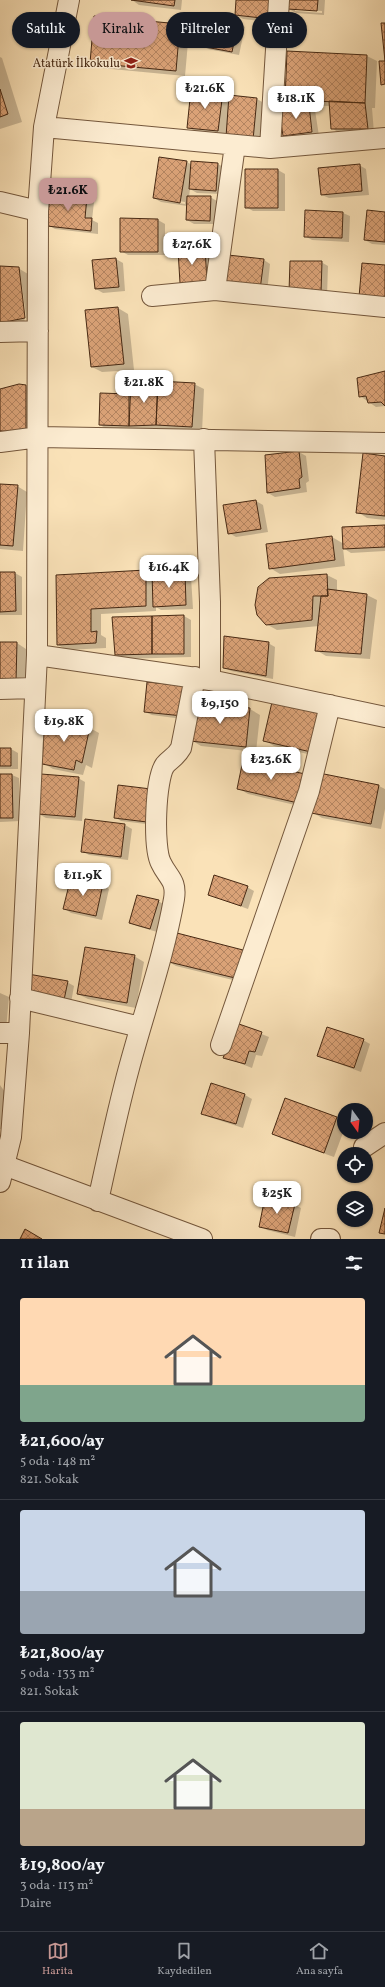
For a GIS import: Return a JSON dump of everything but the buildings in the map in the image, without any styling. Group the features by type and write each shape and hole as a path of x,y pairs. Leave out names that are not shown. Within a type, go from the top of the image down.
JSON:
{"street":[{"path":"68,0 44,127 38,211 39,438 37,655 34,688 20,998 9,1033 11,1137 2,1174 98,1201 202,1239"},
{"path":"270,148 279,0"},
{"path":"44,127 270,148 385,138"},
{"path":"215,290 235,145"},
{"path":"0,202 38,211"},
{"path":"152,296 215,290 385,307"},
{"path":"0,332 38,331"},
{"path":"0,442 39,438 204,439 385,443"},
{"path":"98,1201 128,1070 167,929 174,897 174,883 160,862 155,834 159,783 165,765 177,756 181,748 203,679 210,602 204,439"},
{"path":"37,655 203,679 385,717"},
{"path":"0,689 34,688"},
{"path":"221,1045 309,791 330,705"},
{"path":"20,998 140,1027"},
{"path":"364,1147 385,1133"},
{"path":"321,1239 330,1239"}],"place":[{"name":"Atatürk İlkokulu","path":"131,63"}]}
